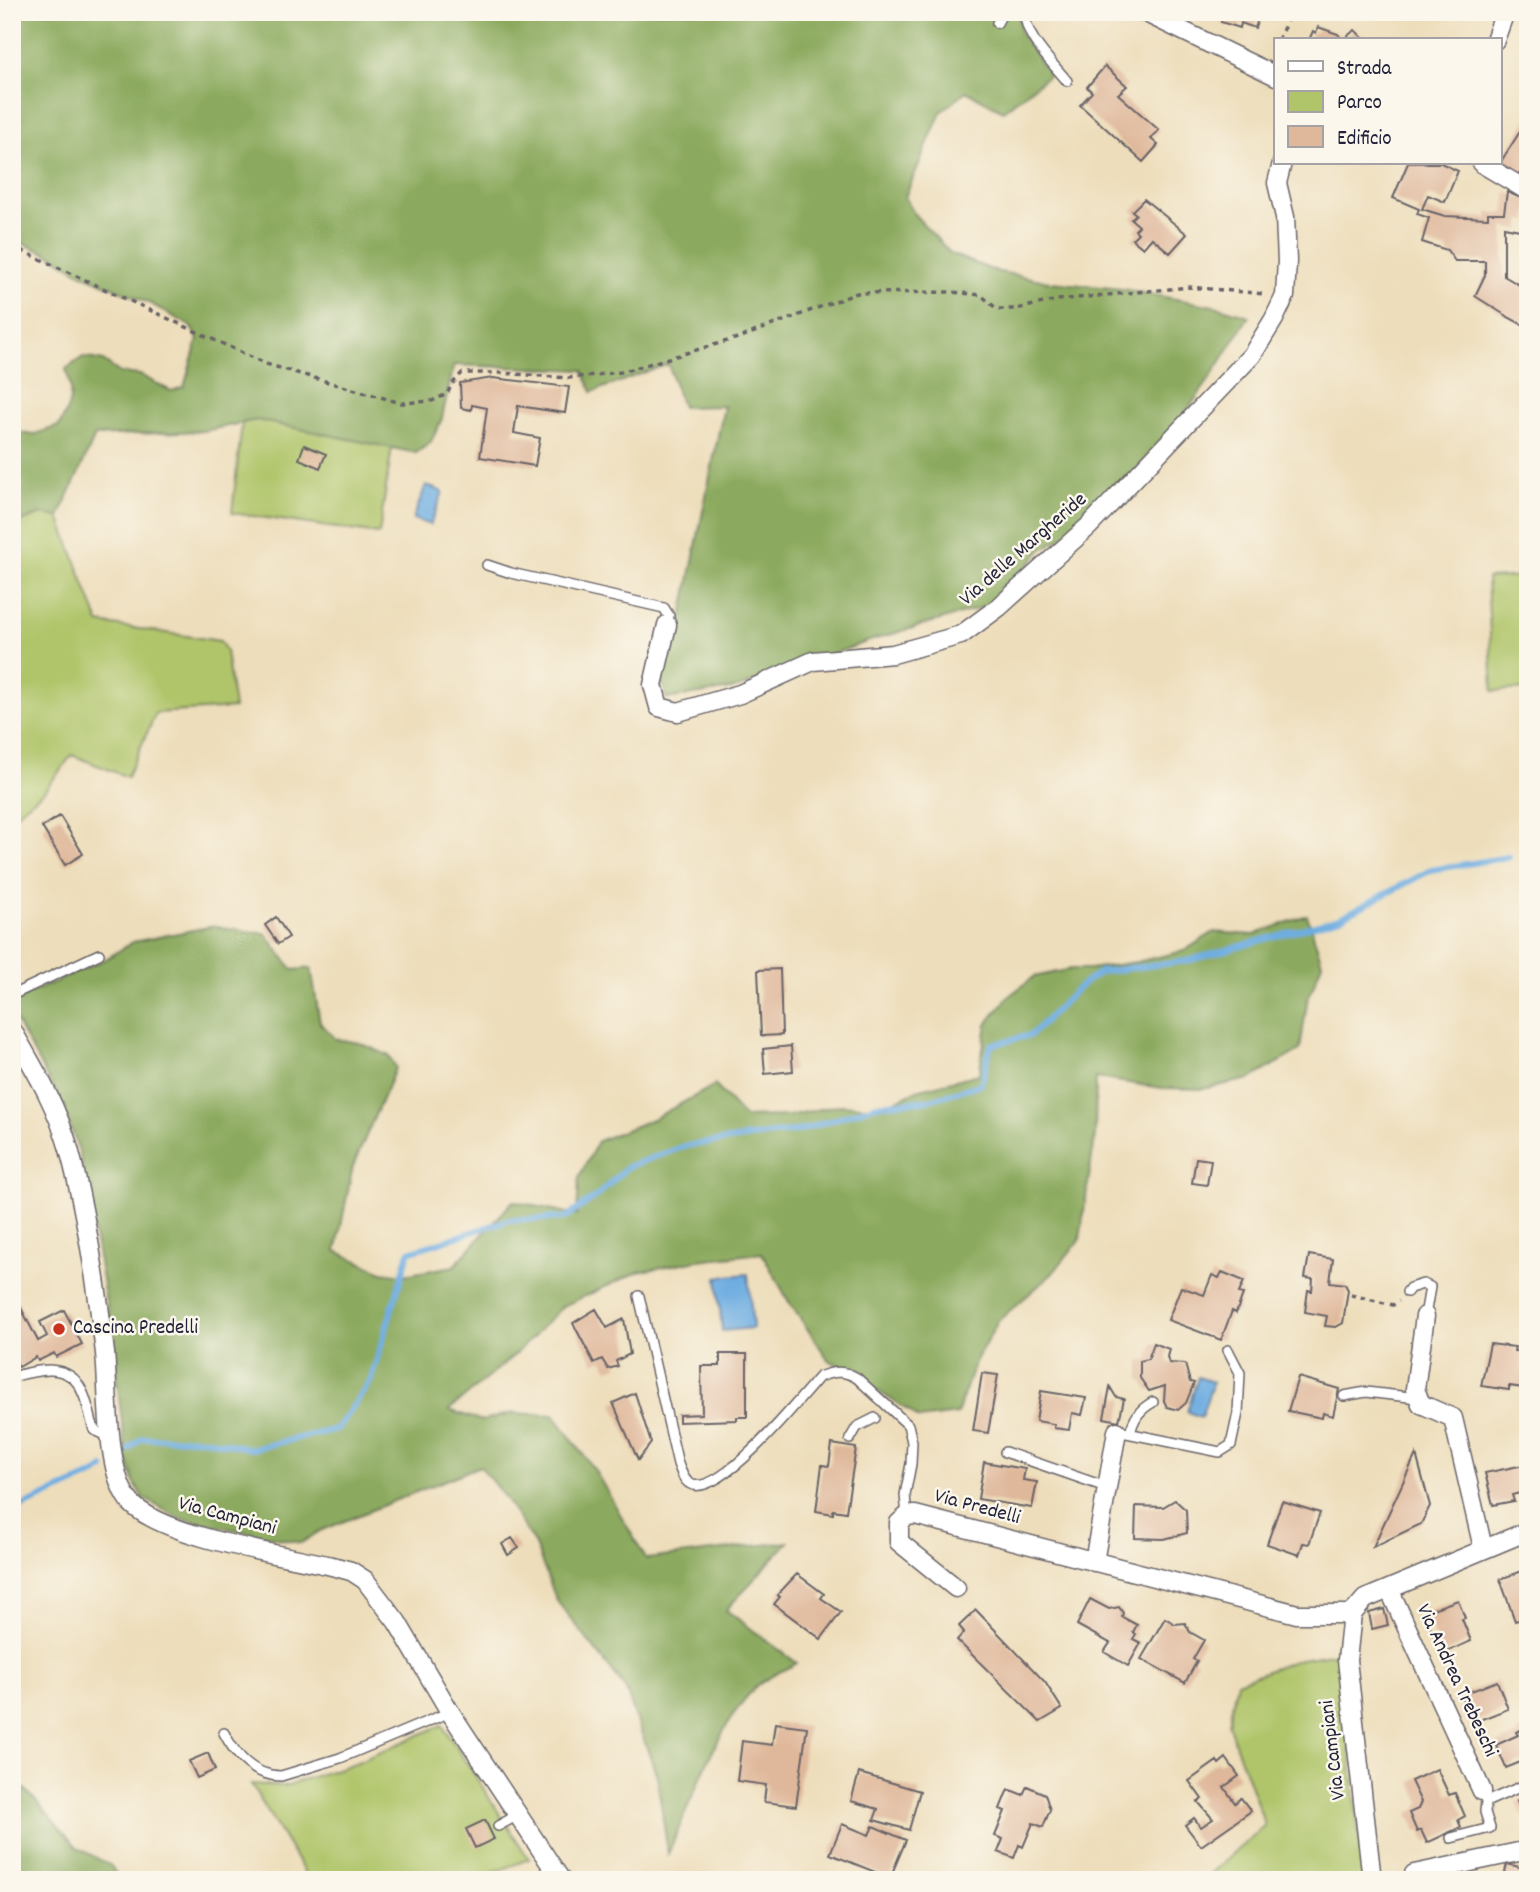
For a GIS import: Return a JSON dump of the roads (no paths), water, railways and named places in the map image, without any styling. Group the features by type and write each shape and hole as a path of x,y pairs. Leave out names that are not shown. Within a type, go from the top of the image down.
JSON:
{"street":[{"path":"1144,12 1274,75"},
{"path":"1496,38 1506,12"},
{"name":"Via delle Margheride","path":"667,625 653,685 659,706 678,712 740,694 813,661 893,654 961,635 999,607 1089,526 1252,355 1285,296 1285,216 1277,183 1282,164"},
{"path":"1483,164 1528,191"},
{"name":"Via Campiani","path":"12,1030 55,1106 69,1151 93,1268 105,1355 111,1438 119,1484 131,1503 150,1518 203,1537 351,1571 365,1580 397,1622 450,1712 561,1880"},
{"path":"1425,1316 1415,1389 1421,1404 1453,1418 1483,1548"},
{"path":"1094,1562 1107,1487 1123,1432"},
{"name":"Via Predelli","path":"956,1588 899,1542 899,1523 907,1516 1297,1614 1352,1614"},
{"name":"Via Andrea Trebeschi","path":"1352,1614 1365,1598 1528,1531"},
{"name":"Via Andrea Trebeschi","path":"1389,1590 1484,1796"},
{"name":"Via Campiani","path":"1352,1614 1347,1660 1372,1880"},
{"path":"1414,1874 1528,1850"}],"lane":[{"path":"998,23 1003,12"},
{"path":"1025,12 1025,23 1030,34 1067,81"},
{"path":"487,565 511,573 664,608 670,616 667,625"},
{"path":"12,995 99,954"},
{"path":"1407,1292 1410,1288 1423,1284 1430,1287 1425,1316"},
{"path":"639,1296 678,1464 685,1480 694,1485 711,1484 753,1451 819,1377 834,1371 858,1378 908,1425 912,1442 905,1495 907,1516"},
{"path":"1153,1402 1142,1408 1123,1432 1220,1452 1231,1445 1238,1413 1240,1373 1228,1350"},
{"path":"12,1377 43,1368 65,1372 76,1381 83,1392 94,1430 111,1438"},
{"path":"1344,1396 1366,1392 1418,1398"},
{"path":"850,1439 857,1427 893,1410"},
{"path":"1005,1452 1107,1487"},
{"path":"224,1733 235,1752 252,1768 272,1776 281,1776 340,1758 450,1712"},
{"path":"1451,1838 1490,1828 1484,1796 1520,1787"},
{"path":"498,1826 518,1815"}],"water":[{"path":"426,485 443,492 430,525 413,519"},
{"path":"748,1274 753,1328 722,1331 717,1277"},
{"path":"1198,1377 1213,1382 1201,1417 1187,1412"}],"waterway":[{"path":"129,1449 142,1438 205,1439 252,1449 337,1429 370,1382 409,1252 509,1220 565,1218 598,1195 627,1167 685,1146 802,1130 877,1105 930,1100 981,1084 991,1045 1031,1035 1078,988 1100,972 1187,961 1340,918 1431,870 1509,857"},
{"path":"12,1511 104,1468"}],"place":[{"name":"Cascina Predelli","path":"59,1329"}]}
